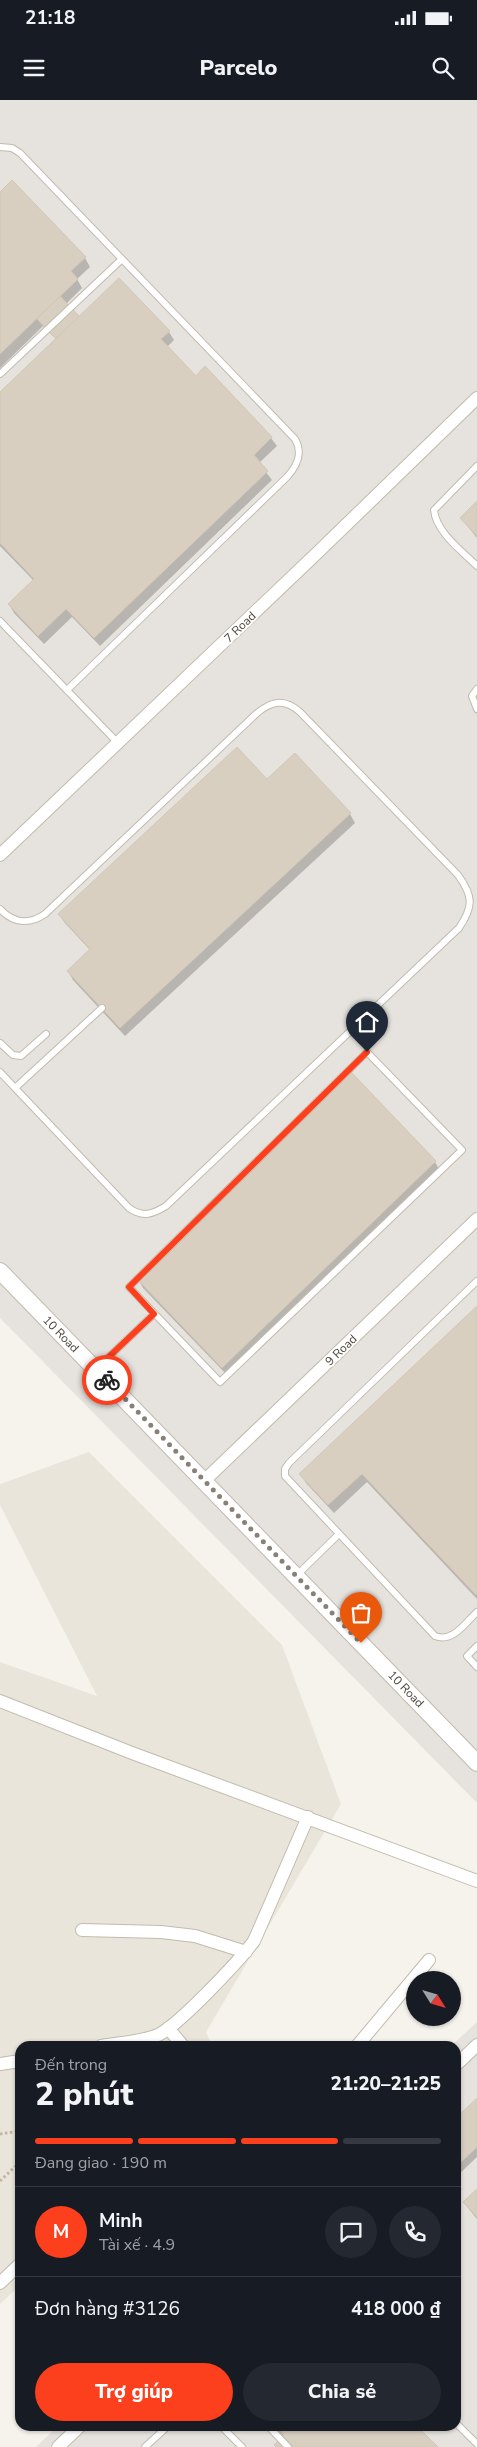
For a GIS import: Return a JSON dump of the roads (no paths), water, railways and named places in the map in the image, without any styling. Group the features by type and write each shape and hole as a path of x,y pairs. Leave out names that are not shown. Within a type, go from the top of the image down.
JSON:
{"street":[{"name":"7 Road","path":"0,855 477,398"},
{"name":"9 Road","path":"205,1480 477,1219"},
{"name":"10 Road","path":"0,1271 205,1480 477,1763"},
{"path":"0,1701 132,1753 477,1881"},
{"path":"129,2041 152,2037 168,2028 246,1952 254,1941 308,1817"},
{"path":"82,1930 161,1932 195,1936 246,1952"},
{"path":"361,2041 429,1960"},
{"path":"168,2028 179,2041"},
{"path":"461,2061 475,2050"},
{"path":"0,2064 15,2061"},
{"path":"0,2283 15,2269"},
{"path":"58,2447 75,2431"}],"lane":[{"path":"0,147 12,148 20,153 295,439 300,454 297,464 288,477 66,690"},
{"path":"0,374 122,258"},
{"path":"477,466 434,510 435,518 440,527 477,566"},
{"path":"0,621 118,743"},
{"path":"477,689 472,696 477,709"},
{"path":"0,909 9,918 28,922 45,914 256,714 266,706 278,703 290,704 300,712 458,876 470,896 470,908 459,928 166,1206 156,1212 146,1215 129,1208 0,1072"},
{"path":"15,1088 102,1008"},
{"path":"0,1043 13,1054 21,1056 46,1034"},
{"path":"367,1052 462,1150 220,1382 154,1314 129,1287 367,1052"},
{"path":"477,1281 285,1469 285,1476 290,1483 435,1636 447,1638 453,1635 477,1612"},
{"path":"96,1369 154,1314"},
{"path":"296,1576 339,1534"},
{"path":"477,1646 466,1656 477,1667"},
{"path":"461,2428 477,2444"},
{"path":"145,2447 163,2431"},
{"path":"226,2431 242,2447"},
{"path":"273,2431 288,2447"}]}
